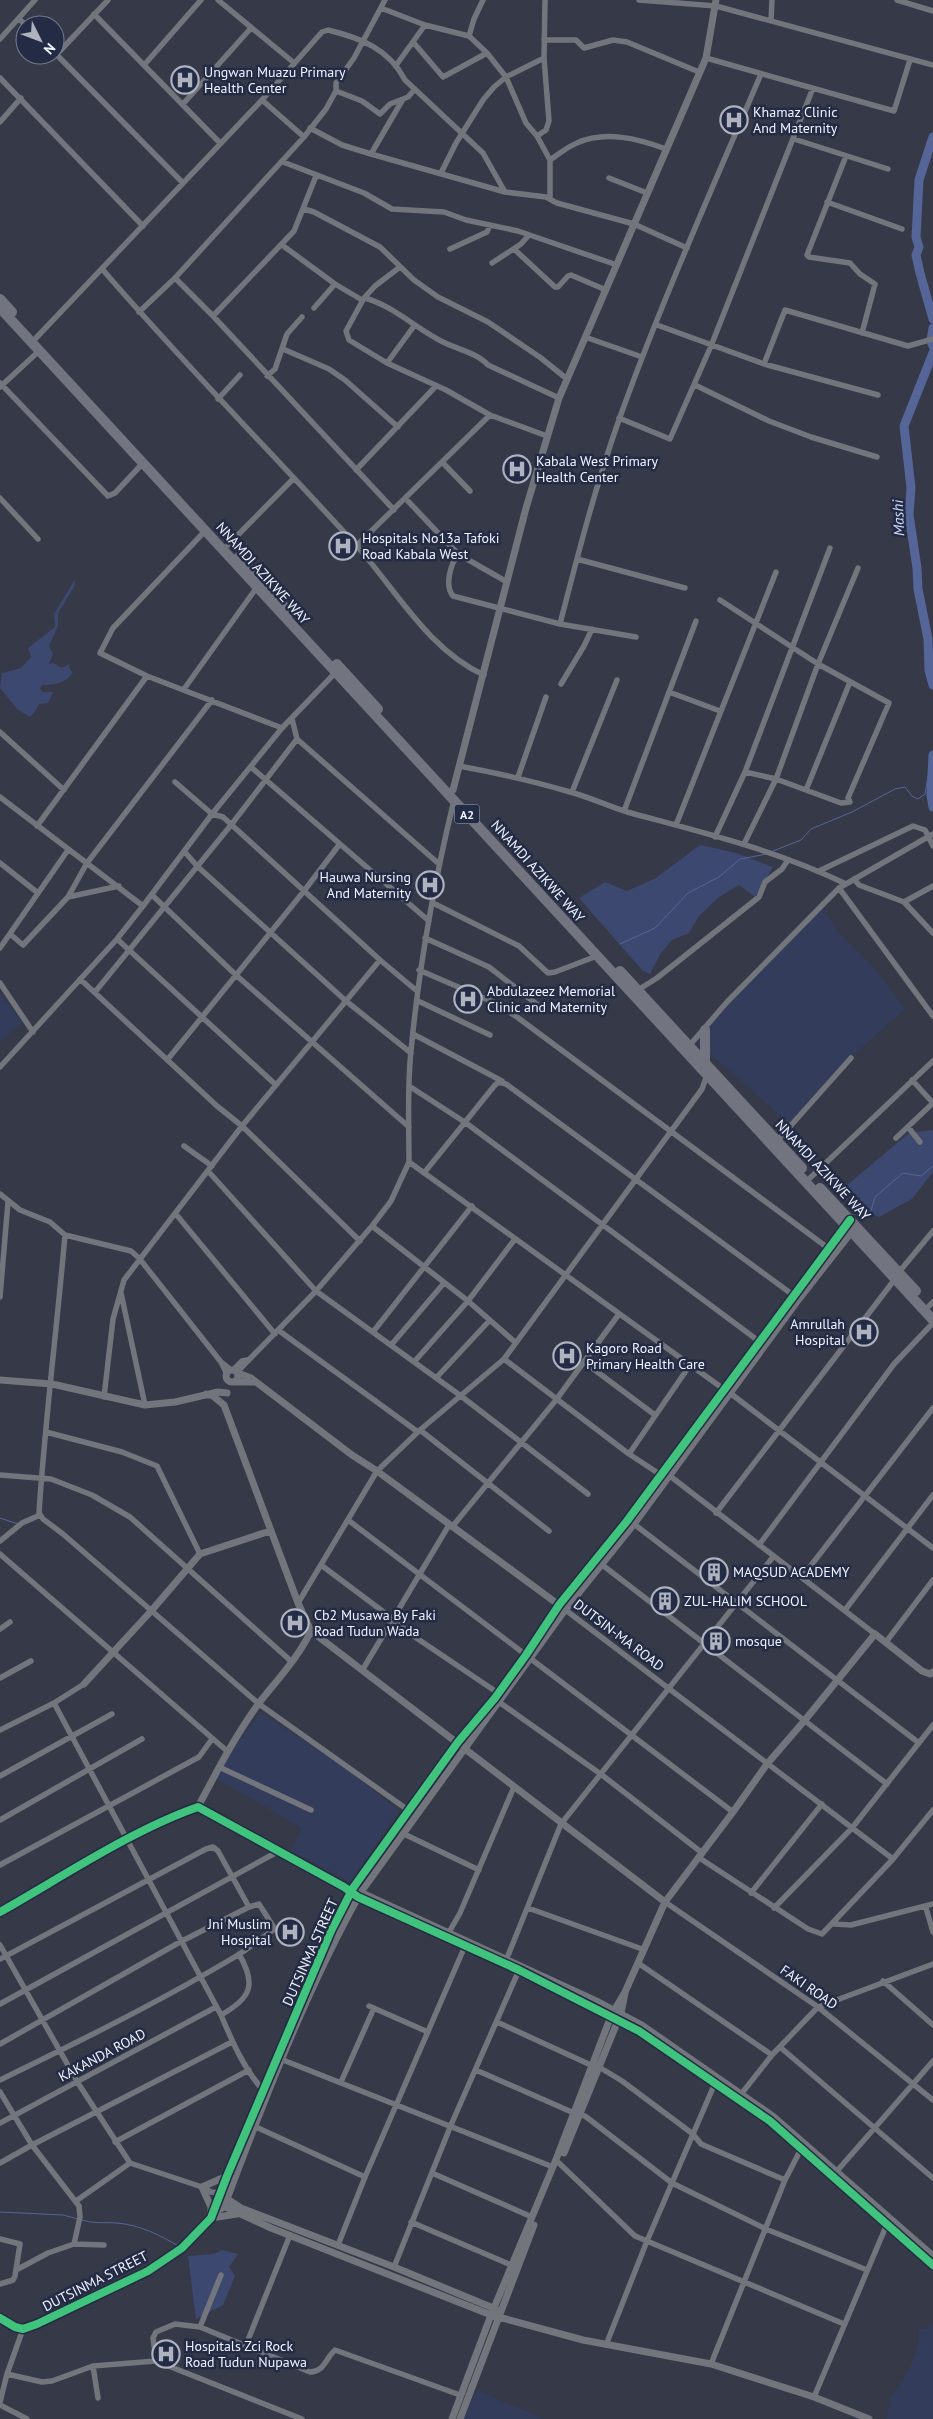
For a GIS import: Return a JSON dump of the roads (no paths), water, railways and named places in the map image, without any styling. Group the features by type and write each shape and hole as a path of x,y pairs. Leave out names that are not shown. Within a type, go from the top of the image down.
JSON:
{"highway":[{"name":"NNAMDI AZIKWE WAY","path":"0,299 228,546 706,1075 897,1275 932,1306"},
{"name":"NNAMDI AZIKWE WAY","path":"0,308 336,672 706,1063 851,1226"},
{"path":"704,1030 706,1063"},
{"name":"NNAMDI AZIKWE WAY","path":"897,1275 933,1322"}],"street":[{"path":"22,15 35,0"},
{"path":"65,44 108,0"},
{"path":"144,64 201,0"},
{"path":"218,0 293,62"},
{"path":"469,36 474,19 483,0"},
{"path":"537,136 546,130 549,121 544,58 545,0"},
{"path":"639,0 716,3 771,21 933,65"},
{"path":"771,21 772,0"},
{"path":"897,0 933,11"},
{"path":"139,312 174,278 283,162 326,109 336,91 336,83 362,42 382,2 425,25 469,36 488,53 506,77 526,123 537,136 550,160 550,198"},
{"path":"218,1392 232,1373 316,1291 372,1226 391,1202 409,1162 411,1053 418,1001 417,991 425,938 459,766 500,608 559,398 706,58 716,3"},
{"path":"94,14 220,143"},
{"path":"0,38 15,23"},
{"path":"397,64 414,43 425,25"},
{"path":"182,104 250,28"},
{"path":"36,338 103,270 182,182 262,100 293,62 322,32 328,30 386,53 397,64 405,80 483,153 505,192"},
{"path":"544,40 576,40 584,48 613,40 627,42 699,72"},
{"path":"414,43 443,77 488,53"},
{"path":"441,173 483,100 506,77 526,65 544,58"},
{"path":"706,58 894,111 910,60"},
{"path":"65,62 182,182"},
{"path":"560,624 577,558 619,418 642,357 761,74"},
{"path":"0,78 143,226"},
{"path":"619,418 670,439 711,346 813,88"},
{"path":"336,91 362,100 380,114 390,104 408,97 415,89"},
{"path":"0,122 21,98"},
{"path":"371,154 403,99"},
{"path":"262,100 304,137"},
{"path":"310,128 342,145 441,173 468,184 505,192 550,198 557,203 634,224 687,248"},
{"path":"550,160 578,142 592,139 635,138 666,149"},
{"path":"794,139 888,169"},
{"path":"846,156 807,255 809,257 850,263 860,274 875,284 862,333"},
{"path":"283,162 364,193 392,209 444,212 466,220 508,228 617,264"},
{"path":"213,316 294,231 316,176"},
{"path":"609,178 647,193"},
{"path":"827,202 902,229"},
{"path":"304,209 314,212 372,243 393,258 400,268 438,297 488,322 541,358 567,379"},
{"path":"450,249 487,232 490,225"},
{"path":"492,263 514,249 529,235"},
{"path":"282,245 334,284 363,299 376,302 444,343 482,359 488,366 559,398"},
{"path":"514,249 555,287 558,287 571,275 606,290"},
{"path":"400,268 375,286 363,299 346,331 349,340 387,363 436,386 490,416 547,436"},
{"path":"103,270 218,399 357,546 432,636 465,666 484,675"},
{"path":"174,278 213,316 394,510"},
{"path":"314,308 334,284"},
{"path":"764,364 784,310 908,346 930,340"},
{"path":"267,376 275,369 288,334 302,318"},
{"path":"657,325 764,364 878,395"},
{"path":"387,363 414,326"},
{"path":"585,337 642,357"},
{"path":"283,349 329,369 345,380 398,427"},
{"path":"39,351 1,385 108,496 115,493 143,463"},
{"path":"218,399 240,375"},
{"path":"694,385 786,428 812,438 876,456"},
{"path":"356,470 436,386"},
{"path":"357,546 490,416"},
{"path":"443,463 470,491"},
{"path":"228,546 294,478"},
{"path":"0,498 38,539"},
{"path":"406,499 458,554 507,582"},
{"path":"206,530 113,628 100,653 147,676 282,728"},
{"path":"715,837 745,772 830,548"},
{"path":"458,554 450,573 450,592 458,598 560,624 636,637"},
{"path":"577,558 686,588"},
{"path":"744,844 776,779 818,664 858,568"},
{"path":"676,825 776,572"},
{"path":"184,689 257,587"},
{"path":"720,600 818,664 886,700 890,706 848,798 850,802 841,803 776,779 745,772"},
{"path":"624,811 696,621"},
{"path":"560,684 584,646 592,629"},
{"path":"0,1067 117,939 212,814 252,768 282,728 336,672"},
{"path":"37,826 147,676"},
{"path":"572,792 616,680"},
{"path":"806,790 850,682"},
{"path":"669,692 720,711"},
{"path":"518,777 546,697"},
{"path":"10,934 23,945 68,897 87,863 212,700"},
{"path":"292,719 297,739 439,864"},
{"path":"0,732 64,790"},
{"path":"95,992 130,952 266,782 297,739"},
{"path":"459,766 518,777 572,792 624,811 744,844 819,871 846,884"},
{"path":"252,768 338,845 429,921"},
{"path":"175,782 212,814 222,817 380,960 417,991"},
{"path":"0,798 143,906"},
{"path":"819,871 913,826 925,830 931,836 933,846"},
{"path":"689,1046 727,1002 839,888 931,836"},
{"path":"168,1059 237,976 338,845"},
{"path":"0,948 68,850"},
{"path":"184,851 197,866 346,1001 411,1053"},
{"path":"638,990 657,978 759,897 765,882 782,869 786,859"},
{"path":"0,863 38,893"},
{"path":"854,879 859,885 904,902 933,933"},
{"path":"68,897 119,886"},
{"path":"904,902 933,886"},
{"path":"839,888 933,1016"},
{"path":"152,895 164,909 310,1042 409,1127"},
{"path":"433,902 519,946 548,972 555,972 598,956"},
{"path":"425,938 489,967 539,1006"},
{"path":"117,939 276,1085"},
{"path":"104,1397 113,1319 124,1280 242,1126 380,960"},
{"path":"420,970 492,1002 511,1013 828,1248"},
{"path":"80,978 242,1126 360,1240"},
{"path":"0,983 33,1032"},
{"path":"418,1001 490,1035"},
{"path":"413,1034 502,1081"},
{"path":"777,1141 852,1058"},
{"path":"810,1178 933,1061"},
{"path":"298,1603 377,1471 419,1431 504,1359 702,1089 706,1075"},
{"path":"896,1138 933,1103 912,1080"},
{"path":"424,1173 495,1086 499,1082 506,1084 793,1295"},
{"path":"410,1086 466,1123 760,1342"},
{"path":"908,1127 920,1142"},
{"path":"184,1146 210,1168 316,1291 462,1396 588,1494"},
{"path":"409,1162 727,1391 933,1548"},
{"path":"0,1194 20,1210 50,1222 65,1236 123,1248 139,1258 221,1362 238,1379 234,1382 222,1403"},
{"path":"0,1297 3,1217 8,1202"},
{"path":"373,1332 472,1206"},
{"path":"175,1213 276,1332 419,1431 549,1531"},
{"path":"372,1226 468,1301 516,1342"},
{"path":"562,1607 634,1524 670,1476 793,1295 828,1248 851,1226"},
{"path":"562,1607 661,1475 799,1299 851,1226"},
{"path":"716,1513 897,1275 933,1231"},
{"path":"40,1515 65,1236"},
{"path":"414,1362 468,1301 515,1239"},
{"path":"392,1344 444,1283"},
{"path":"120,1291 145,1405"},
{"path":"363,1669 419,1574 451,1526 556,1400 619,1314"},
{"path":"436,1378 490,1320"},
{"path":"759,1545 894,1364 933,1322"},
{"path":"504,1359 629,1454 661,1475"},
{"path":"584,1362 655,1415"},
{"path":"629,1454 690,1365"},
{"path":"232,1373 234,1382"},
{"name":"DUTSIN-MA ROAD","path":"232,1373 246,1375 352,1455 377,1471 562,1607 893,1859"},
{"path":"0,1380 52,1384 145,1405 175,1402 218,1392 227,1393"},
{"path":"234,1382 255,1382"},
{"path":"218,1392 298,1603 311,1631 461,1744 514,1788 664,1902"},
{"path":"206,1394 222,1403"},
{"path":"802,1577 933,1408"},
{"path":"46,1432 122,1452 157,1466 200,1554"},
{"path":"0,1474 42,1478 71,1486 113,1505 130,1517 292,1662"},
{"path":"670,1476 922,1670 932,1674"},
{"path":"845,1610 933,1495"},
{"path":"0,1541 22,1523 40,1515"},
{"path":"40,1515 259,1704 408,1810"},
{"path":"348,1520 733,1812"},
{"path":"634,1524 919,1743"},
{"path":"0,1730 54,1703 84,1684 114,1653 200,1554 270,1531"},
{"path":"0,1554 227,1751"},
{"path":"507,1958 561,1824 670,1690 774,1557"},
{"path":"601,1564 887,1784"},
{"path":"321,1565 409,1633 498,1693"},
{"path":"886,1642 933,1580"},
{"name":"DUTSINMA STREET","path":"213,2215 226,2176 331,1931 352,1891 408,1810 461,1744 499,1702 562,1607"},
{"path":"0,1629 10,1622"},
{"path":"0,1912 128,1840 170,1818 198,1807 227,1751 259,1704 304,1646 311,1631"},
{"path":"452,2419 460,2395 496,2313 642,1950 664,1902 767,1764 875,1634"},
{"name":"DUTSINMA STREET","path":"23,2329 148,2271 182,2248 213,2215 224,2207 283,2060 341,1928 359,1895 461,1744 498,1693 529,1657"},
{"path":"0,1678 30,1661"},
{"path":"499,1702 602,1775 700,1855 751,1892 774,1908 815,1932 822,1934 834,1924 893,1859 933,1810"},
{"path":"54,1703 91,1768 180,1942 221,2015 232,2042 263,2090"},
{"path":"0,1776 72,1734 112,1714"},
{"path":"774,1908 852,1828 933,1725"},
{"path":"0,1820 142,1738"},
{"path":"0,1866 199,1757 212,1739"},
{"path":"219,1767 311,1810"},
{"path":"448,1935 479,1870 514,1788"},
{"path":"751,1892 822,1804"},
{"path":"198,1807 359,1895 448,1935 507,1958 616,2014 770,2121 933,2265"},
{"path":"402,1833 479,1870"},
{"path":"3,1957 148,1879 213,1847 218,1851 233,1876 249,1908"},
{"path":"0,2004 279,1851"},
{"name":"FAKI ROAD","path":"664,1902 818,2007 933,2100"},
{"path":"0,2044 180,1942 249,1908 259,1904 275,1928 240,1954 60,2051 0,2080"},
{"path":"834,1924 851,1925 926,1908 933,1904"},
{"path":"528,1908 642,1950"},
{"path":"926,1908 933,1932"},
{"path":"448,1935 465,1946 643,2025 774,2116 932,2251"},
{"path":"0,1945 3,1957 25,1990 95,2112 130,2163 211,2192 220,2193 239,2211 290,2235 496,2313"},
{"path":"338,2245 396,2104 465,1946"},
{"path":"221,2015 244,1999 251,1986 250,1974 240,1954"},
{"path":"638,1963 772,2055"},
{"path":"742,2093 772,2055 818,2007 883,1981 933,1964"},
{"path":"394,2267 451,2125 519,1970"},
{"path":"883,1981 933,2025"},
{"path":"341,2082 371,2007 428,2032"},
{"name":"KAKANDA ROAD","path":"0,2123 216,2008"},
{"path":"497,2022 596,2067 622,2081 693,2134 701,2144 785,2180"},
{"path":"0,2163 232,2042"},
{"path":"780,2046 933,2178"},
{"path":"283,2060 556,2165 635,2236 844,2324"},
{"path":"837,2171 933,2061"},
{"path":"115,2142 249,2070"},
{"path":"476,2070 585,2116 672,2183 766,2229 867,2270"},
{"path":"606,2345 647,2240 715,2083"},
{"path":"0,2092 32,2145 76,2202 80,2211 80,2217 74,2244"},
{"path":"256,2127 365,2177"},
{"path":"710,2364 785,2180 801,2149"},
{"path":"76,2202 130,2163"},
{"path":"460,2419 511,2265 556,2165"},
{"path":"432,2173 532,2217"},
{"path":"202,2188 226,2176"},
{"path":"202,2188 213,2215 239,2211"},
{"path":"231,2188 239,2211"},
{"path":"211,2192 224,2207 338,2245 394,2267 510,2319 606,2345 710,2364 814,2397 869,2419"},
{"path":"856,2197 861,2192"},
{"path":"411,2222 511,2265"},
{"path":"814,2397 887,2224"},
{"path":"246,2345 290,2235"},
{"path":"0,2239 20,2244 18,2269 13,2280 0,2284"},
{"path":"18,2269 48,2253 74,2244 104,2245"},
{"path":"200,2327 221,2274"},
{"path":"0,2318 23,2329 1,2392 0,2404 27,2419"},
{"path":"156,2361 153,2338 156,2332 175,2324 200,2327 310,2372 318,2371 323,2367 330,2354 335,2350 460,2395"},
{"path":"7,2374 42,2382 52,2381 94,2366 156,2361 302,2419"},
{"path":"94,2366 98,2398"}],"waterway":[{"name":"Mashi","path":"933,137 919,180 916,237 919,247 916,255 933,319"},
{"name":"Mashi","path":"933,328 931,341 933,346"},
{"name":"Mashi","path":"933,353 904,426 911,488 909,515 917,568 918,589 928,639 929,670 933,685"},
{"name":"Mashi","path":"933,755 931,795 933,807"},
{"path":"773,851 801,840 811,829 852,812 895,789 905,787 912,796 918,799 925,794 931,759"},
{"path":"620,944 655,928 688,893 719,877 740,859 767,854"},
{"path":"871,1211 875,1197 903,1173 921,1176 933,1166"},
{"path":"0,1518 18,1524"},
{"path":"0,2212 63,2215 78,2219"},
{"path":"82,2220 117,2223 142,2228 180,2247"}],"place":[{"name":"Ungwan Muazu Primary Health Center","path":"185,80"},
{"name":"Khamaz Clinic And Maternity","path":"734,120"},
{"name":"Kabala West Primary Health Center","path":"517,469"},
{"name":"Hospitals No13a Tafoki Road Kabala West","path":"343,546"},
{"name":"Hauwa Nursing And Maternity","path":"430,885"},
{"name":"Abdulazeez Memorial Clinic and Maternity","path":"468,999"},
{"name":"Amrullah Hospital","path":"864,1332"},
{"name":"Kagoro Road Primary Health Care","path":"567,1356"},
{"name":"MAQSUD ACADEMY","path":"714,1572"},
{"name":"ZUL-HALIM SCHOOL","path":"665,1601"},
{"name":"Cb2 Musawa By Faki Road Tudun Wada","path":"295,1623"},
{"name":"mosque","path":"716,1641"},
{"name":"Jni Muslim Hospital","path":"290,1932"},
{"name":"Hospitals Zci Rock Road Tudun Nupawa","path":"166,2354"}]}
